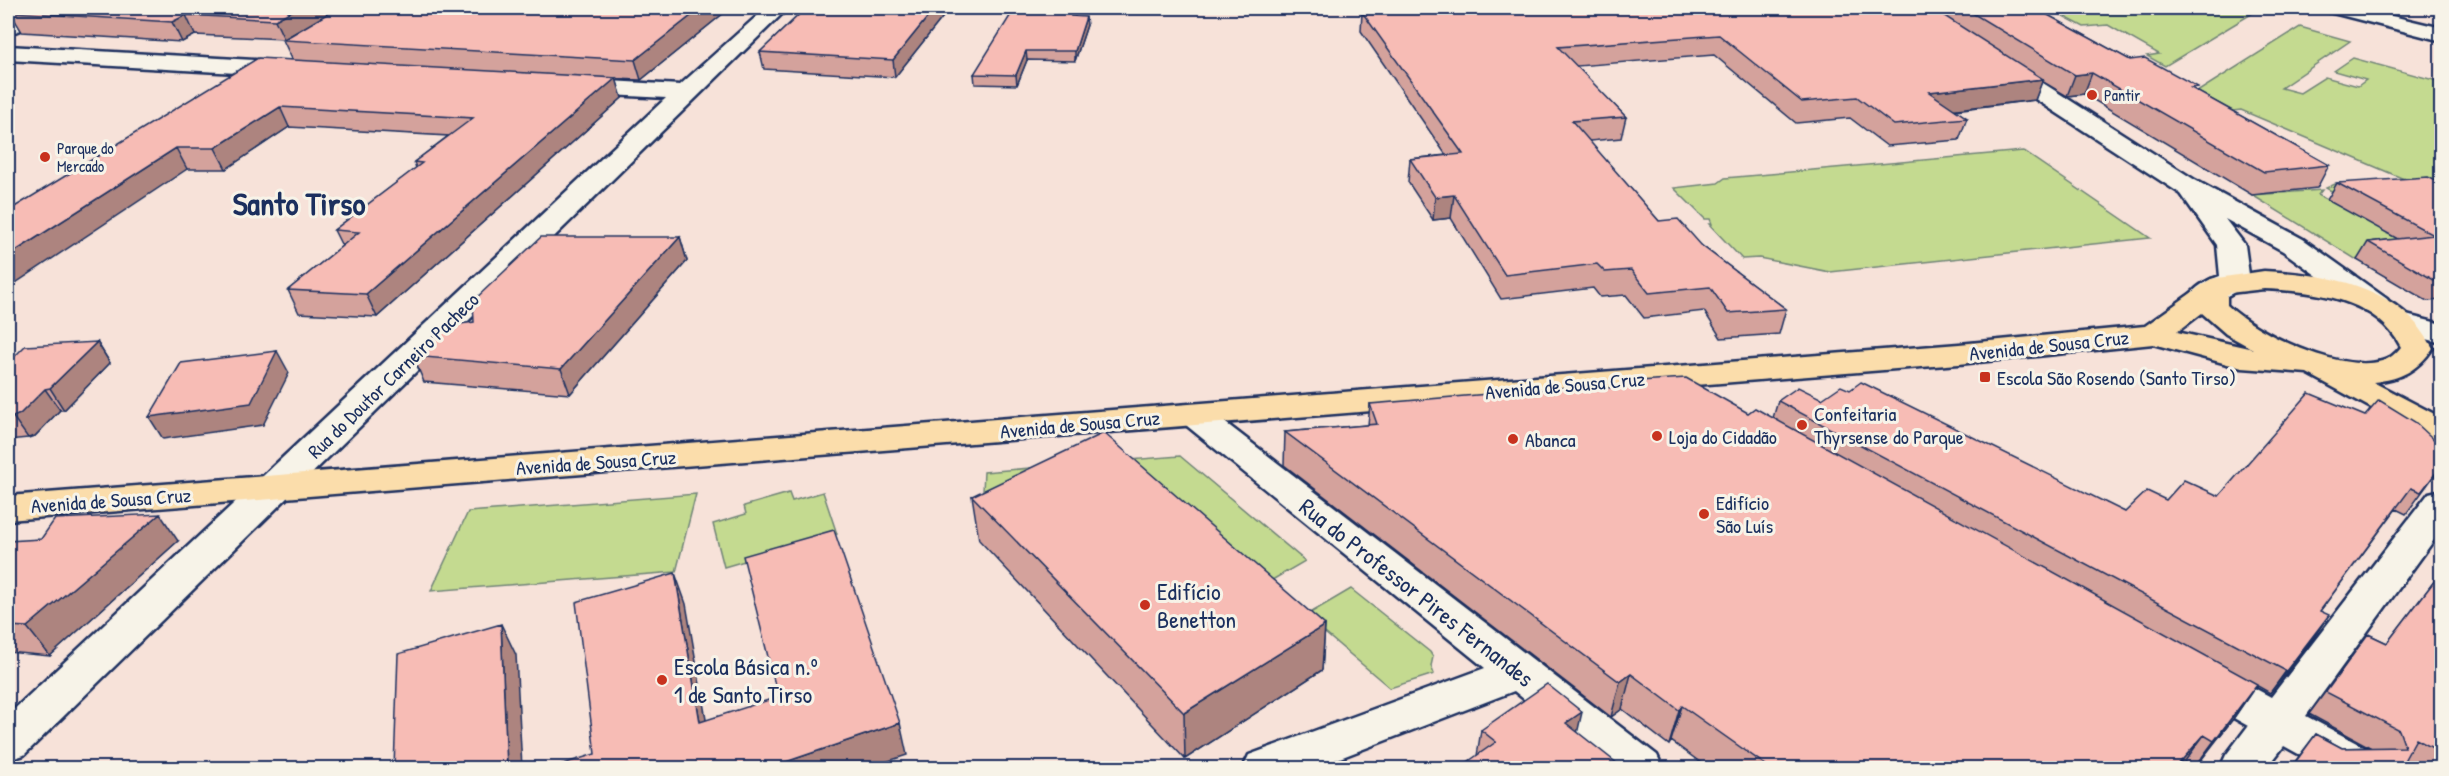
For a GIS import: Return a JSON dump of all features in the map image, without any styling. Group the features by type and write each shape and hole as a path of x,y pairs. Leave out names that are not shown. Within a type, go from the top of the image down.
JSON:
{"main road":[{"path":"2438,435 2314,364 2253,338 2225,318 2212,305 2224,287 2292,281 2328,287 2376,305 2442,346"},
{"path":"2314,364 2372,372 2394,369 2409,359 2417,348 2402,323"},
{"name":"Avenida de Sousa Cruz","path":"8,508 1959,354 2153,335 2242,358 2314,364"}],"street":[{"path":"8,29 56,8"},
{"name":"Rua do Doutor Carneiro Pacheco","path":"8,742 686,92 778,8"},
{"path":"2336,8 2442,35"},
{"path":"216,90 284,50"},
{"path":"1979,52 2187,186 2293,245 2376,305"},
{"path":"8,53 316,70"},
{"path":"555,84 686,92"},
{"path":"2153,335 2224,287 2231,245 2187,186"},
{"path":"2402,323 2442,334"},
{"path":"1661,377 1712,406"},
{"name":"Rua do Professor Pires Fernandes","path":"1193,414 1641,768"},
{"path":"2242,768 2275,721 2442,502"},
{"path":"2178,666 2363,768"},
{"path":"1265,768 1519,672"}],"green space":[{"path":"2048,8 2248,8 2258,10 2165,66 2147,56 2159,54 2108,25 2084,27"},
{"path":"2300,27 2350,41 2281,88 2300,93 2325,77 2358,86 2366,80 2334,71 2353,58 2441,82 2441,203 2404,179 2241,110 2233,111 2197,92"},
{"path":"2023,151 2150,238 1830,272 1759,258 1742,259 1709,224 1712,224 1710,219 1705,219 1674,188 1718,183 1725,178"},
{"path":"2335,184 2410,226 2388,234 2414,245 2383,257 2357,260 2252,195 2322,190 2318,195 2346,210 2360,207 2326,188"},
{"path":"1180,456 1305,561 1267,583 1128,460"},
{"path":"1078,464 982,510 984,472"},
{"path":"823,492 837,534 724,567 713,524 746,514 744,506 789,493 792,501"},
{"path":"696,494 676,572 431,591 468,512"},
{"path":"1351,589 1430,652 1433,657 1431,666 1434,674 1390,688 1305,616"}],"building":[{"path":"22,8 297,8 275,20 186,15 172,22 11,12"},
{"path":"337,8 701,8 635,60 283,40"},
{"path":"806,8 935,8 893,60 760,52"},
{"path":"1015,8 1074,8 1071,16 1086,17 1075,51 1026,51 1016,75 974,74"},
{"path":"1368,8 1932,8 2043,79 1929,92 1967,118 1894,125 1857,97 1802,102 1719,35 1558,47 1626,117 1572,121 1659,221 1678,219 1702,246 1786,309 1728,313 1710,287 1649,293 1631,270 1605,272 1597,264 1505,275 1454,195 1435,197 1410,159 1463,154 1362,12"},
{"path":"1964,8 2035,8 2130,60 2145,58 2198,87 2191,88 2329,165 2264,172 2092,73 2075,75"},
{"path":"258,58 616,78 366,294 288,290 359,232 334,230 422,163 414,162 473,118 280,107 215,148 176,148 8,256 8,211"},
{"path":"2428,177 2442,184 2442,283 2368,242 2434,235 2337,183"},
{"path":"541,237 680,237 561,369 413,356 445,326 474,322 473,301"},
{"path":"97,342 20,414 8,417 8,363 25,346"},
{"path":"277,351 251,403 149,417 181,363"},
{"path":"1686,378 1748,413 1755,408 2257,684 2214,741 2204,735 2175,768 1770,768 1682,706 1679,710 1631,674 1620,682 1285,432 1377,424 1370,404 1570,387 1589,389 1638,386 1639,381"},
{"path":"1861,382 2125,512 2147,491 2166,500 2184,480 2219,496 2309,393 2365,416 2379,400 2415,422 2442,447 2442,465 2421,492 2411,488 2320,611 2329,615 2286,671 1778,401 1798,387 1822,399 1841,386 1850,390"},
{"name":"Edifício Benetton","path":"1104,433 1325,625 1184,713 972,496"},
{"path":"160,514 27,627 8,626 8,541 41,539 55,519"},
{"path":"834,530 900,723 768,768 550,768 595,754 576,602 675,573 700,722 778,697 743,556"},
{"path":"2442,571 2442,753 2416,739 2400,768 2291,768 2316,734 2342,748 2405,747 2399,730 2326,692 2368,634 2387,643"},
{"path":"501,624 507,768 394,768 398,654"},
{"path":"1547,684 1582,712 1566,723 1623,768 1459,768 1496,742 1481,730"}],"place":[{"name":"Pantir","path":"2092,95"},
{"name":"Parque do Mercado","path":"45,157"},
{"name":"Escola São Rosendo (Santo Tirso)","path":"1985,377"},
{"name":"Confeitaria Thyrsense do Parque","path":"1802,425"},
{"name":"Loja do Cidadão","path":"1657,436"},
{"name":"Abanca","path":"1513,439"},
{"name":"Edifício São Luís","path":"1704,514"},
{"name":"Edifício Benetton","path":"1145,605"},
{"name":"Escola Básica n.º 1 de Santo Tirso","path":"662,680"}],"district":[{"name":"Santo Tirso","path":"299,203"}]}
